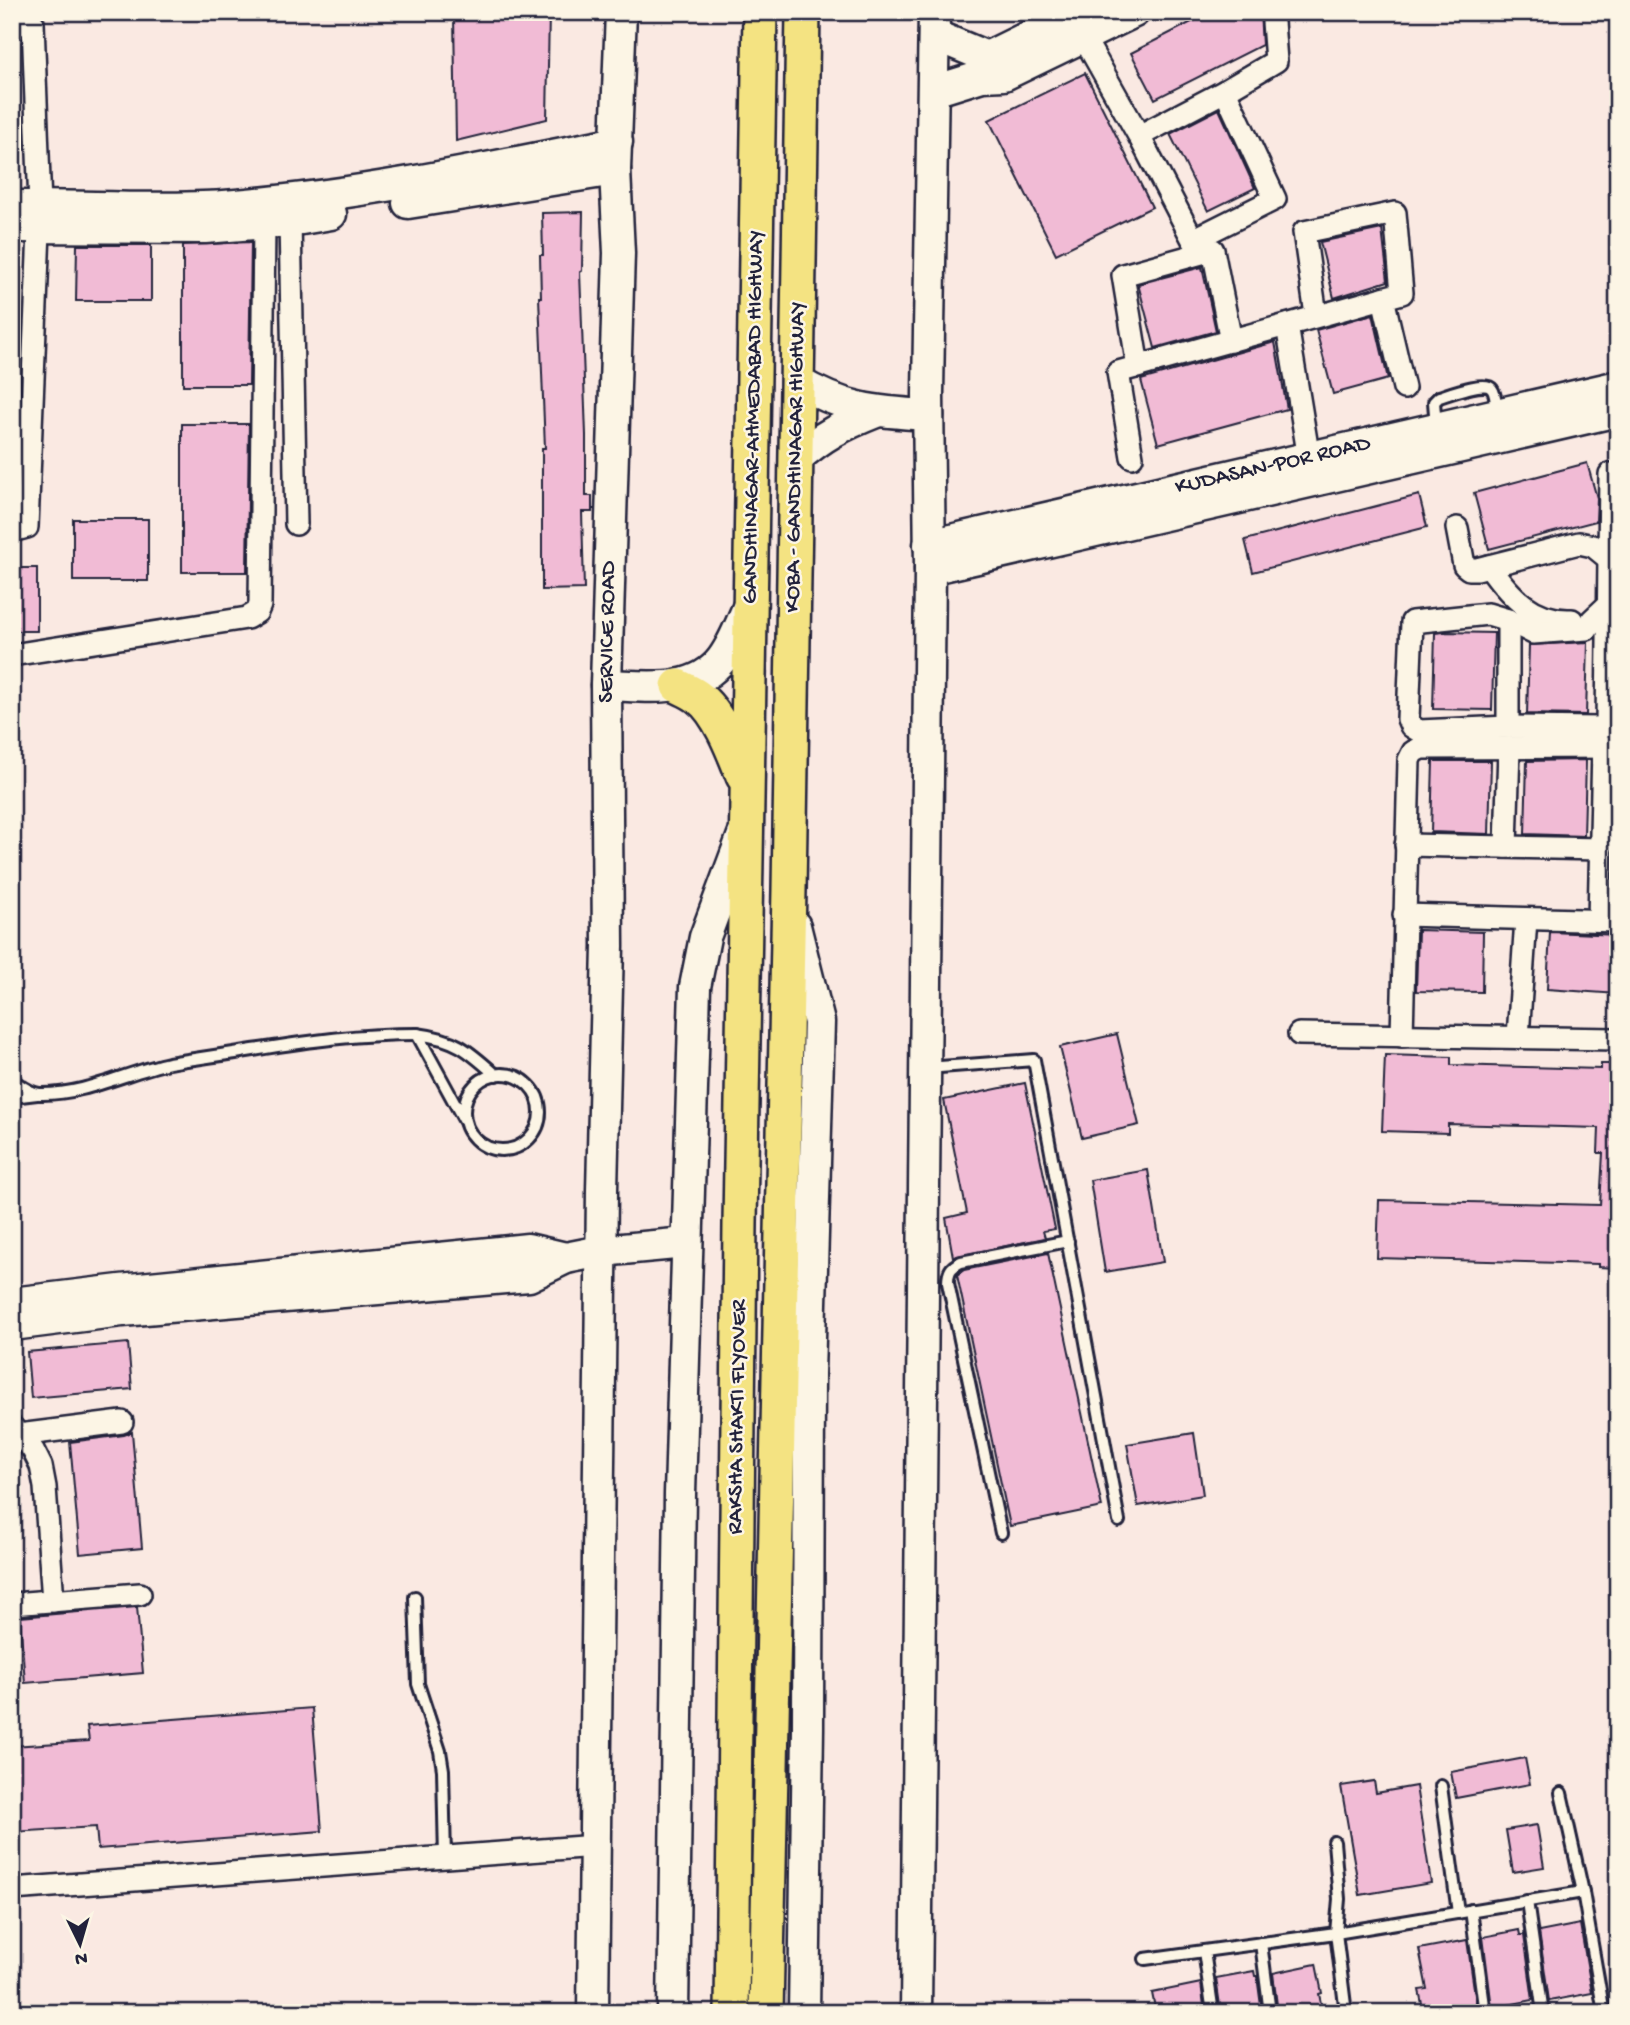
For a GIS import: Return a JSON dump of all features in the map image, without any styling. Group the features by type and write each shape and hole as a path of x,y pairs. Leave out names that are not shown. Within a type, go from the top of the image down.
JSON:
{"main road":[{"name":"GANDHINAGAR-AHMEDABAD HIGHWAY","path":"747,822 760,12"},
{"name":"KOBA - GANDHINAGAR HIGHWAY","path":"789,901 803,12"},
{"path":"678,686 698,696 714,715 736,757 748,788"},
{"name":"RAKSHA SHAKTI FLYOVER","path":"732,2013 747,822"},
{"name":"RAKSHA SHAKTI FLYOVER","path":"766,2013 789,901"}],"street":[{"name":"SERVICE ROAD","path":"593,2013 601,1251 608,946 606,685 619,253 616,156 621,12"},
{"path":"934,24 984,66 1003,75 1077,22 1133,12"},
{"path":"12,531 27,527 26,20"},
{"path":"1077,22 1194,240 1275,200 1225,91"},
{"path":"1139,136 1276,61 1273,22"},
{"path":"916,2013 928,415 934,24"},
{"path":"934,91 984,66"},
{"path":"26,216 205,228 277,222 616,156"},
{"path":"26,216 220,206 426,191"},
{"path":"1132,457 1118,372 1402,293 1395,213 1304,232 1316,316"},
{"path":"277,222 296,524"},
{"path":"12,655 247,618 257,612 260,605 277,222"},
{"path":"1138,367 1123,275 1213,250 1231,341"},
{"path":"1383,298 1404,388"},
{"path":"1287,325 1311,470"},
{"path":"796,381 839,402 876,412 928,415"},
{"name":"KUDASAN-POR ROAD","path":"929,557 1501,426 1618,386"},
{"name":"KUDASAN-POR ROAD","path":"1311,470 1437,428 1501,426 1618,411"},
{"path":"796,459 827,434 876,412"},
{"path":"1402,1036 1409,760 1413,752 1421,748 1601,728 1607,724 1612,596 1609,559 1610,474"},
{"path":"1457,528 1464,565 1469,569 1579,543 1593,546 1609,559"},
{"path":"1489,566 1514,598 1541,618 1591,620"},
{"path":"1404,915 1608,921 1601,849 1611,747 1419,730 1411,726 1408,719 1412,622 1488,614 1508,620 1533,634 1587,629 1591,620 1612,596"},
{"path":"606,685 678,686 696,680 713,669 722,659 751,602"},
{"path":"1506,847 1508,620"},
{"path":"673,2013 680,1494 695,987 705,937 747,822"},
{"path":"1406,845 1601,849"},
{"path":"789,901 819,1022 809,1374 804,2013"},
{"path":"1518,1037 1526,919"},
{"path":"1299,1034 1618,1039"},
{"path":"12,1325 122,1311 529,1276 566,1258 601,1251 686,1243"},
{"path":"12,1303 528,1249 566,1258"},
{"path":"15,1431 122,1422"},
{"path":"15,1431 33,1450 41,1466 45,1487 53,1601"},
{"path":"12,1604 140,1594"},
{"path":"12,1889 596,1846"}],"lane":[{"path":"12,1097 97,1085 169,1064 369,1034 443,1037 460,1045 496,1075"},
{"path":"417,1034 465,1123 477,1141 497,1150 518,1147 535,1132 540,1112 534,1091 518,1078 507,1074 486,1078 470,1092 465,1102 465,1123"},
{"path":"924,1068 1034,1060 1119,1521"},
{"path":"12,1080 37,1094"},
{"path":"1001,1533 947,1283 948,1274 952,1267 961,1262 1068,1241"},
{"path":"415,1597 418,1684 440,1751 443,1770 445,1857"},
{"path":"1441,1786 1458,1913"},
{"path":"1561,1793 1583,1892 1603,2012 1598,2013"},
{"path":"1334,1842 1339,1890 1336,1933 1346,2013"},
{"path":"1145,1959 1336,1933 1583,1892"},
{"path":"1527,1902 1543,2013"},
{"path":"1471,1910 1485,2013"},
{"path":"1261,1943 1270,2013"},
{"path":"1204,1951 1213,2013"}],"building":[{"path":"476,12 549,12 547,119 456,141 454,16"},
{"path":"1211,12 1260,12 1262,45 1155,99 1131,53"},
{"path":"1085,73 1152,207 1056,254 989,120"},
{"path":"1219,109 1255,188 1208,211 1170,134"},
{"path":"583,212 580,272 586,496 592,496 592,512 582,512 584,589 542,590 542,448 545,448 539,297 540,255 543,255 542,213"},
{"path":"1382,229 1388,281 1334,298 1320,242"},
{"path":"251,242 249,385 183,385 183,245"},
{"path":"77,245 151,245 151,301 76,301"},
{"path":"1202,267 1216,331 1155,348 1138,284"},
{"path":"1373,314 1388,379 1333,394 1316,330"},
{"path":"1275,342 1287,409 1158,444 1141,380"},
{"path":"182,424 249,424 247,572 182,572"},
{"path":"1587,463 1597,498 1596,521 1489,549 1474,493"},
{"path":"1419,495 1427,527 1253,572 1245,540"},
{"path":"73,519 148,519 148,581 73,581"},
{"path":"12,568 37,568 37,631 12,631"},
{"path":"1435,633 1494,633 1492,710 1433,709"},
{"path":"1588,642 1586,715 1527,714 1529,645"},
{"path":"1586,760 1584,836 1525,834 1527,761"},
{"path":"1433,761 1491,761 1489,834 1431,832"},
{"path":"1418,930 1483,932 1482,992 1416,991"},
{"path":"1550,932 1618,935 1618,994 1547,989"},
{"path":"1117,1034 1139,1125 1082,1138 1060,1047"},
{"path":"1385,1055 1451,1057 1451,1065 1601,1069 1601,1064 1618,1064 1618,1268 1598,1267 1598,1264 1377,1258 1379,1200 1600,1205 1603,1153 1598,1153 1599,1128 1448,1124 1448,1133 1382,1131"},
{"path":"1025,1083 1055,1229 1043,1231 1045,1238 953,1257 946,1218 967,1213 944,1100"},
{"path":"1148,1170 1163,1262 1105,1272 1090,1180"},
{"path":"1048,1253 1102,1507 1010,1526 957,1275 964,1270"},
{"path":"128,1343 132,1389 31,1398 27,1352"},
{"path":"132,1432 142,1548 80,1554 70,1442"},
{"path":"1194,1433 1203,1495 1138,1506 1127,1444"},
{"path":"137,1607 143,1673 25,1683 20,1617"},
{"path":"312,1708 322,1831 98,1849 96,1827 12,1832 12,1746 89,1741 87,1726"},
{"path":"1525,1758 1530,1784 1456,1798 1451,1772"},
{"path":"1374,1781 1376,1793 1416,1786 1431,1883 1360,1895 1341,1786"},
{"path":"1537,1825 1544,1867 1513,1872 1506,1830"},
{"path":"1580,1924 1592,1993 1549,2001 1539,1932"},
{"path":"1519,1930 1520,1935 1524,1935 1533,2000 1492,2008 1483,1937"},
{"path":"1467,1940 1477,2009 1458,2013 1424,2013 1419,1990 1427,1989 1419,1949"},
{"path":"1316,1964 1323,2013 1278,2013 1273,1973"},
{"path":"1254,1971 1262,2013 1221,2013 1216,1978"},
{"path":"1201,1983 1205,2013 1156,2013 1152,1993"}]}
